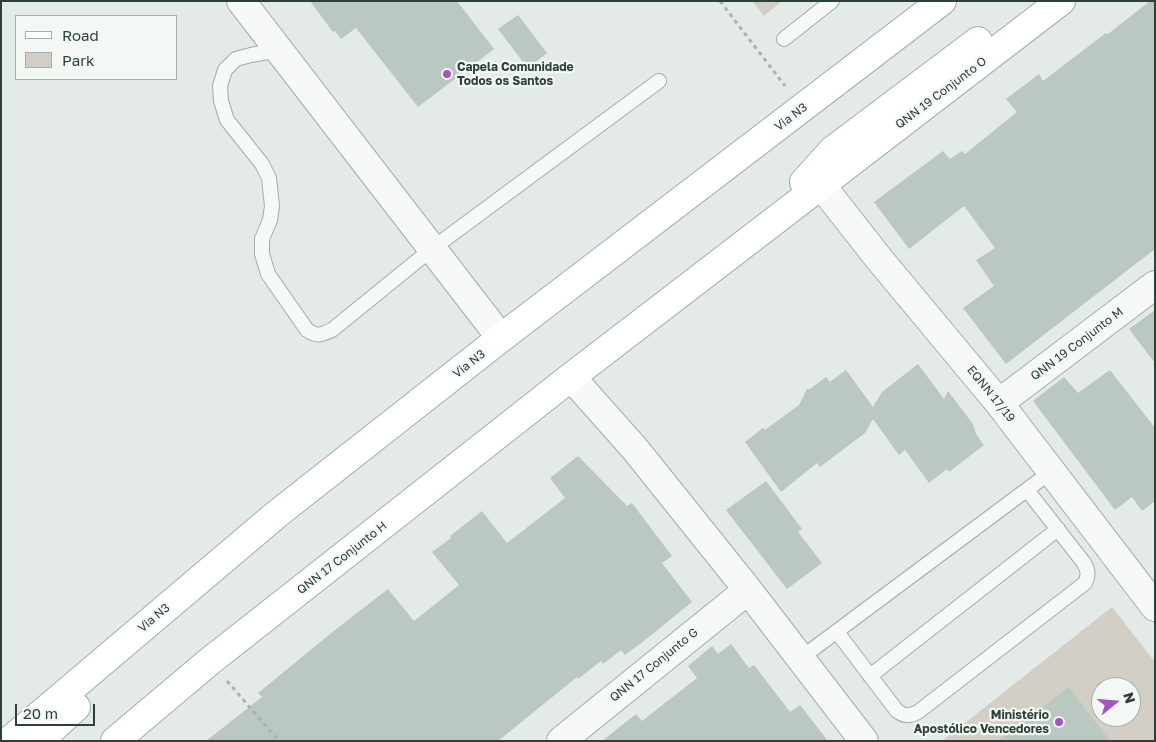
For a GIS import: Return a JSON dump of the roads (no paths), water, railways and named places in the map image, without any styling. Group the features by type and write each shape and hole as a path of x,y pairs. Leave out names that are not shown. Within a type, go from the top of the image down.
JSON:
{"main road":[{"name":"Via N3","path":"9,741 277,514 502,338 942,1"},
{"path":"758,233 833,150 1031,1"},
{"name":"QNN 19 Conjunto O","path":"821,185 1061,1"},
{"path":"571,377 821,185"},
{"name":"QNN 17 Conjunto H","path":"115,741 210,662 571,377"},
{"path":"39,741 182,610 277,514"}],"street":[{"path":"241,1 502,338"},
{"name":"EQNN 17/19","path":"821,185 880,260 999,403 1154,605"},
{"name":"QNN 19 Conjunto M","path":"999,403 1155,285"},
{"path":"571,377 635,449 748,590 864,741"},
{"name":"QNN 17 Conjunto G","path":"561,741 748,590"}],"lane":[{"path":"784,39 832,1"},
{"path":"279,50 236,59 225,70 220,86 221,102 227,120 262,164 269,178 272,206 270,220 262,239 262,254 268,274 307,330 313,334 322,335 332,330 433,248 658,81"},
{"path":"801,658 1052,471"},
{"path":"837,632 897,711 903,716 918,712 1085,583 1088,576 1084,562 1027,490"},
{"path":"870,676 1058,529"}],"place":[{"name":"Capela Comunidade Todos os Santos","path":"447,74"},
{"name":"Ministério Apostólico Vencedores","path":"1059,722"}]}
